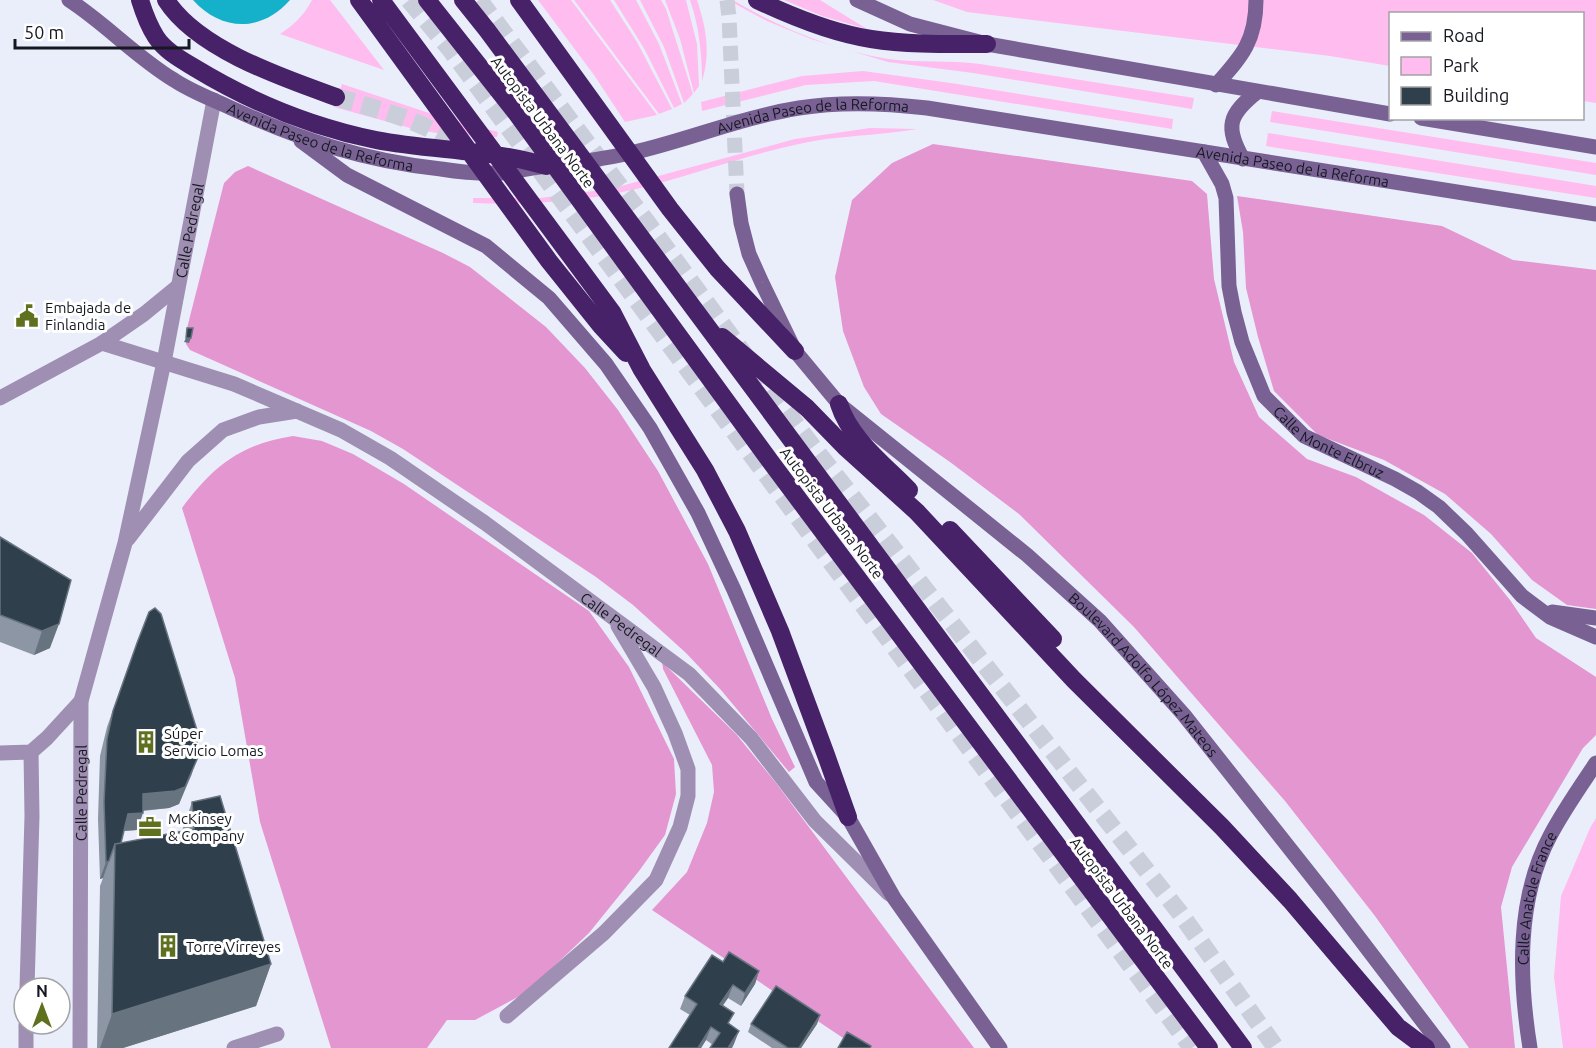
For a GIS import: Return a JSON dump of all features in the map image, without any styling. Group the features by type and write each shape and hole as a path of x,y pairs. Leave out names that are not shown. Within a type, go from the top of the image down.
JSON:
{"highway":[{"path":"140,0 157,39 173,54 223,85 252,99 306,121 377,140 511,157 546,166"},
{"path":"359,0 574,294 642,370"},
{"path":"381,0 612,312 642,370 705,470 737,531 804,693 848,817"},
{"name":"Autopista Urbana Norte","path":"427,0 518,114 766,455 1209,1048"},
{"name":"Autopista Urbana Norte","path":"463,0 1243,1048"},
{"path":"519,0 676,217 717,268 795,351"},
{"path":"757,0 807,21 869,39 930,44 987,45"},
{"path":"168,4 183,21 220,48 286,79 336,97"},
{"path":"703,322 807,408 845,447 917,512 1074,680 1222,827 1290,900 1398,1027 1426,1048"},
{"path":"839,404 843,417 852,431 998,579 1055,641 1068,660 1074,680"},
{"path":"948,544 998,579"}],"main road":[{"name":"Avenida Paseo de la Reforma","path":"69,0 90,14 152,66 176,82 214,100 293,134 373,159 465,172 500,173 633,152 799,108 865,103 927,108 1596,214"},
{"path":"1216,85 1236,63 1248,44 1256,19 1256,0"},
{"path":"859,2 910,24 987,45 1389,114"},
{"path":"1243,159 1232,140 1232,122 1240,105 1257,92"},
{"path":"1433,120 1596,147"},
{"path":"293,134 347,175 486,246 549,298 580,333 629,396 687,490 735,590 816,782 848,817 894,898 1000,1048"},
{"name":"Calle Monte Elbruz","path":"1204,152 1222,184 1226,198 1229,286 1242,342 1264,396 1304,436 1358,464 1395,479 1439,507 1467,534 1509,584 1535,607 1566,626 1596,637"},
{"name":"Boulevard Adolfo López Mateos","path":"737,194 749,254 795,351 839,404 1027,555 1100,621 1191,724 1328,897 1443,1048"},
{"path":"1535,607 1571,616 1596,618"},
{"name":"Calle Anatole France","path":"1530,1048 1525,1012 1523,940 1533,883 1549,838 1571,799 1596,763"}],"street":[{"name":"Calle Pedregal","path":"80,1048 81,701 125,543 164,362 214,100"},
{"path":"0,398 102,343 144,314 177,287"},
{"name":"Calle Pedregal","path":"102,343 234,384 341,430 390,458 485,523 688,674 751,738 815,821 894,898"},
{"name":"Calle Pedregal","path":"125,543 188,460 223,430 259,417 297,411"},
{"path":"507,1016 604,933 656,880 681,827 688,796 688,769 654,687 614,618"},
{"path":"0,753 31,752 81,701"},
{"path":"27,976 32,816 31,752"},
{"path":"234,1048 277,1034"}],"green space":[{"path":"312,0 330,0 384,70 280,34 298,19"},
{"path":"538,0 571,0 657,115 625,122 594,75"},
{"path":"574,0 610,0 637,42 672,109 659,114"},
{"path":"614,0 636,0 659,44 682,104 674,108 645,50"},
{"path":"640,0 661,0 666,9 693,94 684,103 664,47"},
{"path":"665,0 686,0 697,44 699,86 694,93 680,39"},
{"path":"690,0 697,0 705,30 707,50 702,81 699,40"},
{"path":"728,0 733,0 769,20 808,37 868,55 899,60 980,64 1194,98 1192,109 973,73 888,62 811,39 767,21"},
{"path":"784,0 820,0 867,29 822,16"},
{"path":"933,0 1596,0 1596,103 1584,101 1584,12 1389,12 1389,66 1330,56 967,12"},
{"path":"863,71 1173,119 1172,129 874,81 806,85 702,111 701,102 802,76"},
{"path":"342,84 438,116 498,132 497,137 436,133 334,107"},
{"path":"1272,111 1596,163 1596,175 1270,122"},
{"path":"870,128 917,129 799,144 613,194 533,203 473,203 473,198 540,198 610,189 795,139"},
{"path":"1268,133 1596,186 1596,198 1266,146"},
{"path":"1596,818 1596,1048 1563,1048 1554,977 1561,896"}],"shaded area":[{"path":"933,144 1192,181 1207,194 1214,279 1234,362 1259,417 1307,459 1356,477 1424,515 1472,553 1510,600 1536,638 1596,677 1596,735 1583,748 1512,867 1501,907 1515,1048 1469,1048 1375,916 1285,801 1134,627 1019,514 881,414 864,387 843,331 835,277 852,200 892,163"},
{"path":"248,166 470,267 546,327 585,368 618,410 658,471 708,564 772,719 795,767 789,772 721,690 686,653 633,605 596,577 403,449 371,431 190,350 186,344 186,332 224,183 235,172"},
{"path":"1237,196 1442,226 1513,260 1596,270 1596,609 1567,605 1532,580 1491,534 1445,494 1384,460 1318,435 1274,391 1246,288 1243,232"},
{"path":"293,436 322,441 353,454 404,484 589,611 629,667 674,759 676,794 665,835 589,933 527,992 475,1020 447,1020 427,1048 331,1048 260,822 235,678 182,508 205,480 230,459 258,445"},
{"path":"662,662 736,734 776,783 974,1048 858,1048 652,910 687,872 707,823 714,792 712,765 663,669"}],"water":[{"path":"193,0 290,0 267,18 242,24 216,18"}],"building":[{"path":"187,328 193,328 191,338 186,338"},
{"path":"0,537 71,580 59,624 42,631 0,615"},
{"name":"Súper Servicio Lomas","path":"155,608 161,614 200,740 197,742 198,757 185,787 175,791 143,794 143,813 128,814 121,843 115,844 109,861 106,862 104,802 107,739 113,711 137,643 149,612"},
{"name":"Torre Virreyes","path":"220,796 271,964 112,1014 115,844 194,829 192,802"},
{"path":"729,952 759,971 745,993 733,985 720,1004 734,1013 728,1023 739,1031 728,1048 710,1048 720,1033 711,1027 698,1048 669,1048 697,1004 685,996 712,955 723,962"},
{"path":"776,986 820,1015 799,1048 788,1048 751,1024"},
{"path":"847,1032 871,1046 870,1048 838,1048"}],"tunnel":[{"path":"409,0 450,49 1192,1048"},
{"path":"479,0 806,438 1180,913 1276,1048"},
{"path":"727,0 737,194"},
{"path":"336,97 405,118 453,142 468,154"}],"place":[{"name":"Embajada de Finlandia","path":"27,316"},
{"name":"Súper Servicio Lomas","path":"146,742"},
{"name":"McKinsey & Company","path":"150,827"},
{"name":"Torre Virreyes","path":"168,946"}]}
